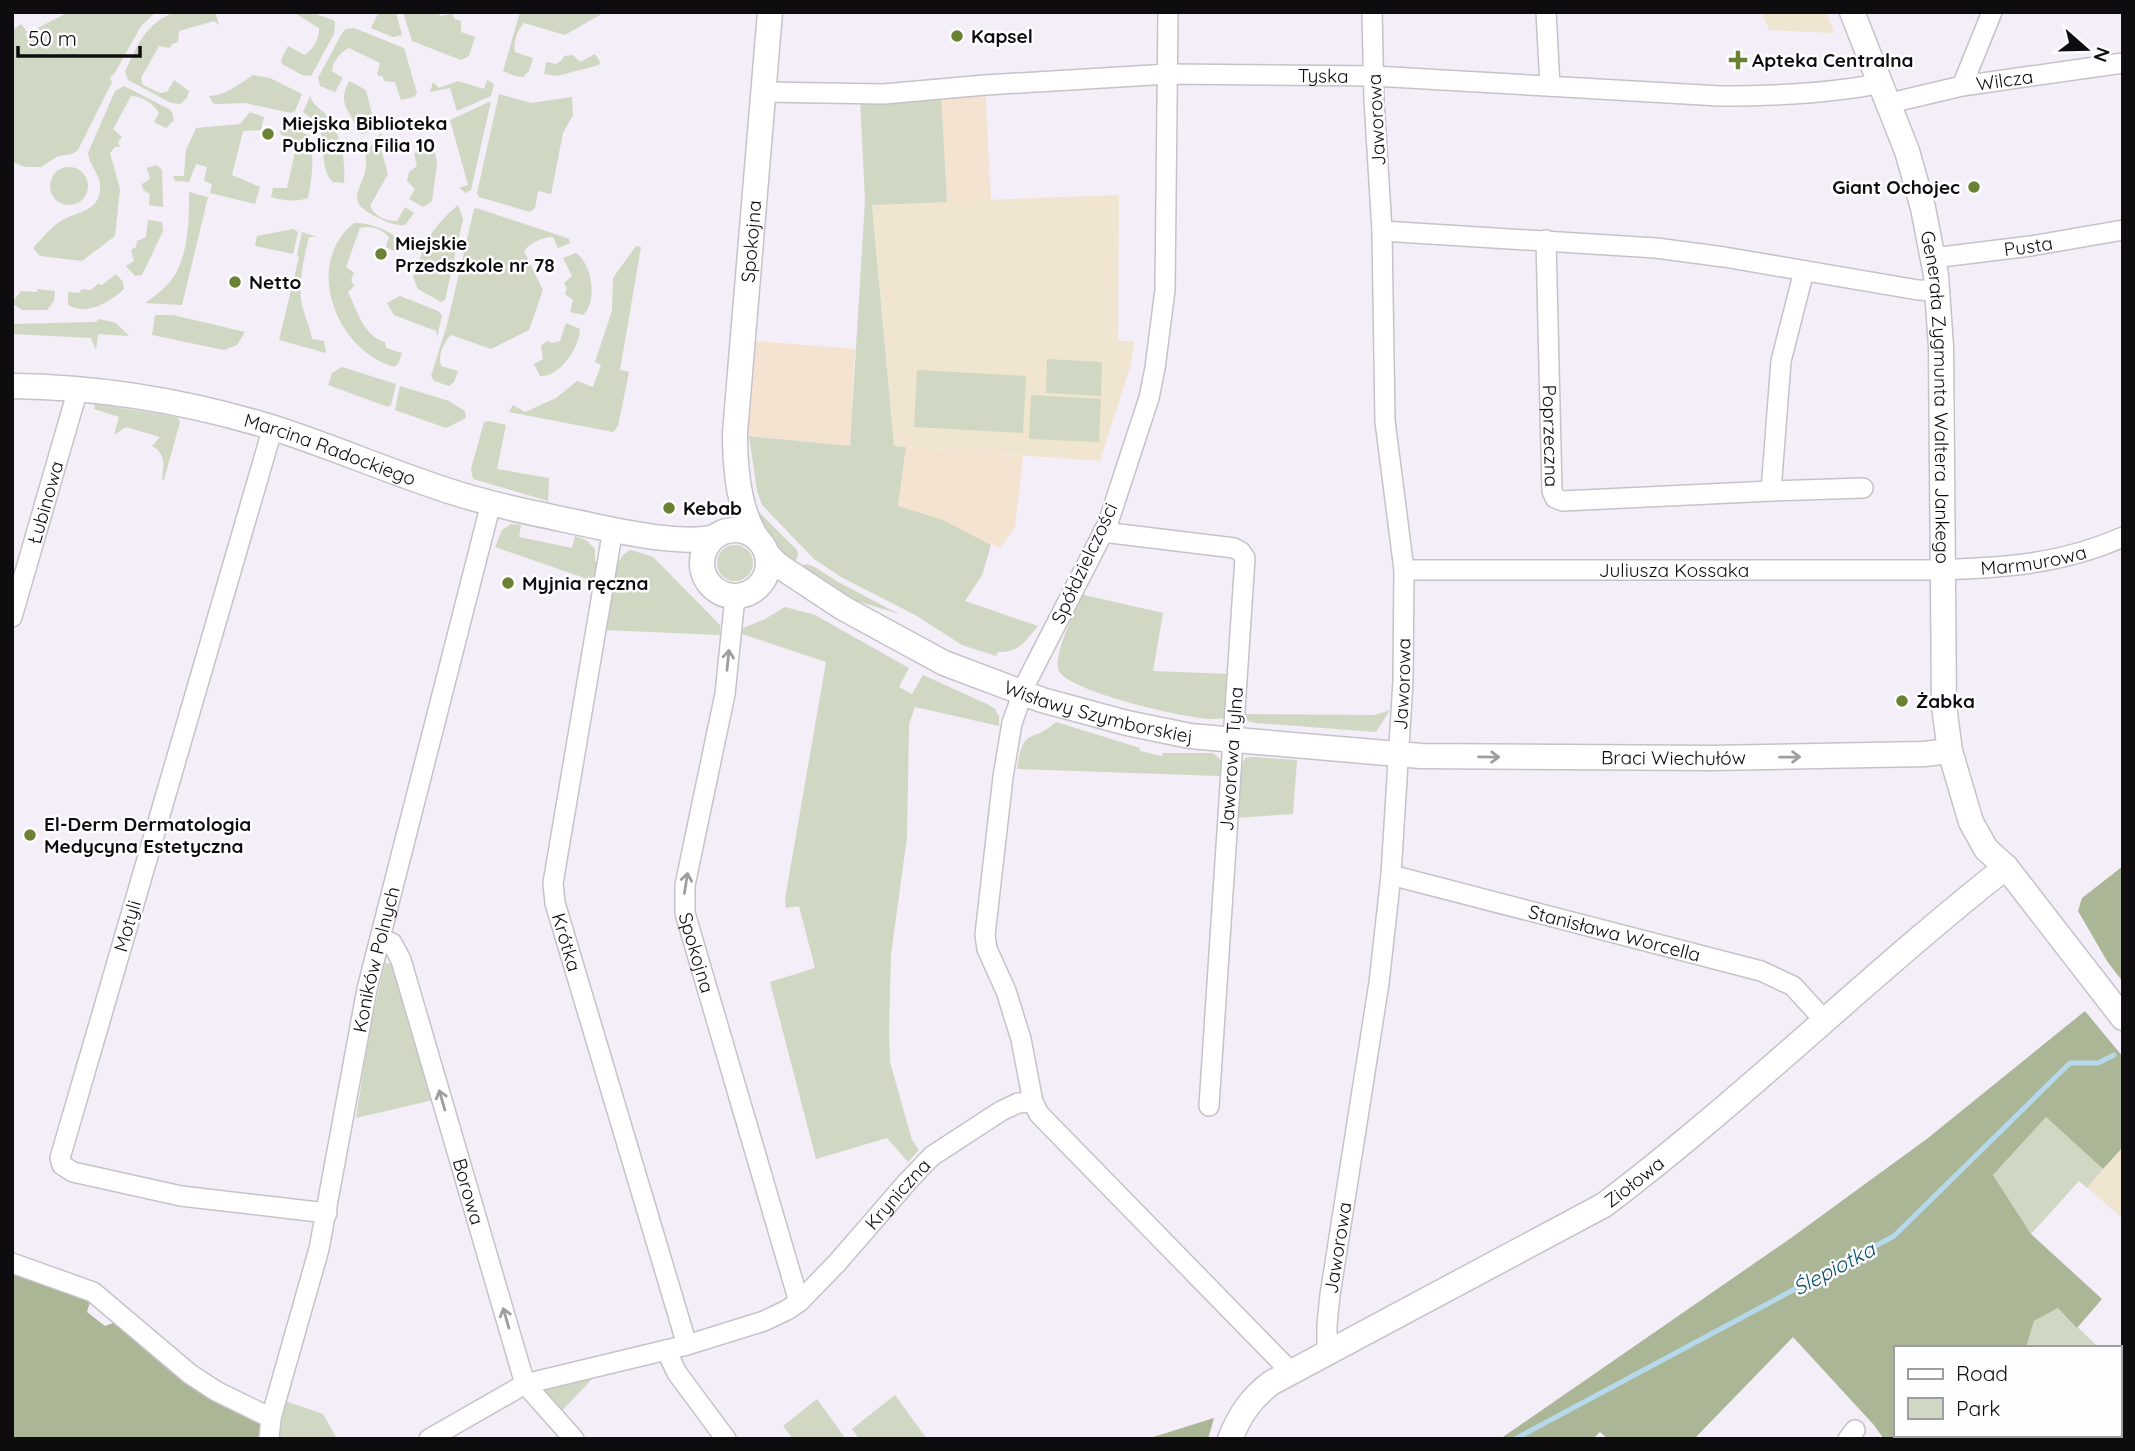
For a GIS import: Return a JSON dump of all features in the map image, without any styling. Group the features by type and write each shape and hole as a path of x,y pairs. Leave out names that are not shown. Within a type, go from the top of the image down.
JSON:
{"street":[{"name":"Spokojna","path":"762,546 748,522 736,472 735,433 770,12"},
{"name":"Spółdzielczości","path":"1033,1102 1021,1039 985,935 1003,777 1012,723 1023,693 1103,532 1149,398 1165,290 1168,12"},
{"name":"Jaworowa","path":"1327,1355 1330,1295 1379,983 1391,875 1403,681 1404,570 1385,421 1382,231 1372,12"},
{"path":"1546,12 1550,86"},
{"name":"Generała Zygmunta Waltera Jankego","path":"1852,12 1886,93 1916,181 1933,258 1941,347 1944,706 1950,751 1963,792 1992,831 2006,867 2123,1018"},
{"path":"1962,86 1992,12"},
{"name":"Wilcza","path":"1886,93 1962,86 2123,63"},
{"name":"Tyska","path":"764,92 884,94 1169,74 1374,76 1739,96 1849,89 1886,93"},
{"name":"Pusta","path":"1933,258 2031,246 2123,230"},
{"path":"1382,231 1656,248 1937,291"},
{"name":"Poprzeczna","path":"1546,240 1552,491 1555,498 1563,501 1863,488"},
{"path":"1770,491 1781,361 1804,271"},
{"name":"Marcina Radockiego","path":"12,386 78,389 181,405 273,427 450,491 491,503 643,536 698,540 716,536"},
{"name":"Łubinowa","path":"12,617 78,389"},
{"name":"Motyli","path":"273,427 60,1158 62,1165 74,1172 181,1196 327,1213"},
{"name":"Spokojna","path":"716,536 724,522 736,472"},
{"name":"Koników Polnych","path":"269,1439 271,1418 327,1213 354,1058 380,939 491,503"},
{"name":"Krótka","path":"613,530 553,883 555,903 687,1345"},
{"path":"735,530 748,533 762,546 767,572 745,593 717,592 703,574 703,553 716,536 735,530"},
{"name":"Jaworowa Tylna","path":"1103,532 1234,548 1245,558 1209,1106"},
{"name":"Marcina Radockiego","path":"643,536 692,562 703,574"},
{"name":"Marmurowa","path":"1942,569 2020,567 2106,545 2123,537"},
{"name":"Wisławy Szymborskiej","path":"762,546 778,565 873,626 934,658 1023,693 1137,725 1190,736 1398,754"},
{"name":"Juliusza Kossaka","path":"1404,570 1942,569"},
{"name":"Wisławy Szymborskiej","path":"745,593 778,587 820,594"},
{"name":"Spokojna","path":"745,593 684,900 684,913 799,1302"},
{"name":"Braci Wiechułów","path":"1398,754 1711,758 1924,754 1950,751"},
{"name":"Ziołowa","path":"1230,1439 1253,1397 1271,1383 1604,1205 1644,1175 2006,867"},
{"name":"Stanisława Worcella","path":"1391,875 1761,971 1793,986 1824,1020"},
{"name":"Borowa","path":"380,939 392,943 401,960 525,1384 574,1439"},
{"path":"1033,1102 1051,1129 1292,1373"},
{"name":"Kryniczna","path":"429,1439 525,1384 687,1345 764,1321 799,1302 932,1156 1001,1111 1018,1103 1033,1102"},
{"path":"12,1263 93,1292 190,1374 216,1391 271,1418"},
{"path":"666,1350 677,1373 726,1439"}],"shaded area":[{"path":"1762,12 1826,12 1834,33 1769,30"},
{"path":"985,85 991,200 947,202 940,89"},
{"path":"1119,195 1118,341 1134,341 1131,364 1100,461 894,446 872,204"},
{"path":"744,340 855,349 850,446 744,435"},
{"path":"906,447 1023,456 1015,527 1000,548 898,506"},
{"path":"2123,1147 2123,1219 2087,1187"}],"green space":[{"path":"69,12 156,12 141,26 110,78 112,82 78,150 72,154 58,156 41,167 25,167 12,162 12,31 21,24 28,33"},
{"path":"175,12 215,12 219,25 214,21 179,31 178,42 170,48 159,46 141,78 143,85 160,93 167,92 174,80 189,91 187,98 180,104 171,103 128,80 125,72 149,29"},
{"path":"293,12 310,12 335,21 334,34 311,76 302,75 282,64 281,60 288,46 305,55 318,36 319,28"},
{"path":"379,12 396,12 402,35 393,37 371,28"},
{"path":"403,12 438,12 440,16 452,14 455,19 461,21 461,32 475,37 469,56 461,60 412,41"},
{"path":"520,12 605,12 565,35 524,23 516,37 515,52 533,58 529,71 523,77 503,71"},
{"path":"354,28 404,48 417,93 414,97 401,100 395,82 384,81 383,77 377,75 380,63 349,48 338,57 333,67 332,71 343,78 335,92 320,86 318,78 342,33 346,29"},
{"path":"595,54 599,65 557,76 544,74 546,62 556,64 564,56 573,55 580,62"},
{"path":"253,75 270,78 302,94 295,111 291,113 245,103 213,103 209,96 226,92"},
{"path":"487,80 494,84 491,96 457,111 450,88 430,92 433,82 439,88 458,81 484,89"},
{"path":"349,81 366,90 375,127 382,128 362,134 357,130 344,101"},
{"path":"124,86 169,109 174,120 166,128 154,122 159,113 154,106 131,96 113,129 122,137 118,142 120,147 115,147 110,153 120,189 115,236 82,261 40,256 33,248 50,230 68,217 88,209 97,200 100,183 88,153 115,91"},
{"path":"499,94 531,103 572,97 573,115 563,133 551,194 538,191 535,208 530,212 479,197 477,193"},
{"path":"941,94 947,202 872,205 894,446 906,447 898,506 943,520 991,545 982,575 965,601 1038,626 1017,648 998,652 996,656 962,645 917,616 841,577 814,559 762,505 757,491 749,436 850,446 865,200 860,99"},
{"path":"310,96 328,117 336,132 343,158 344,183 333,182 326,171 320,130 328,129 318,127 314,120 303,112"},
{"path":"491,101 471,190 466,193 459,188 468,185 450,120"},
{"path":"250,112 264,117 261,130 243,131 232,175 260,187 255,204 210,193 212,184 204,181 207,167 196,164 189,182 175,181 173,176 184,176 186,150 196,128 240,124"},
{"path":"282,125 309,135 312,174 308,198 290,200 271,197 273,188 287,188 297,143 280,134"},
{"path":"383,133 378,139 388,174 370,206 378,215 393,221 397,221 405,207 414,213 405,225 388,222 366,211 359,204 357,197 366,164 365,153"},
{"path":"426,150 435,152 437,164 432,201 423,207 409,199 415,189 407,181 409,172 417,166 414,153"},
{"path":"157,165 162,170 163,207 149,205 150,194 143,190 142,184 150,179 147,168"},
{"path":"69,167 83,172 88,186 83,200 69,205 55,200 50,186 55,172"},
{"path":"189,192 208,197 182,305 145,303 166,286 179,266 186,242"},
{"path":"458,205 463,219 445,300 441,302 418,289 413,277 430,237"},
{"path":"476,208 564,237 569,239 570,243 558,248 553,237 549,237 541,239 524,251 543,290 529,330 491,349 451,335 448,338 441,353 441,366 458,371 454,382 449,386 434,381 431,376 447,325"},
{"path":"148,220 162,222 163,231 142,275 135,276 126,266 134,261 131,250 136,247 137,241 146,237"},
{"path":"354,223 377,227 398,238 398,249 394,251 386,247 389,237 383,232 372,227 360,228 346,267 354,273 351,280 354,286 348,292 366,329 385,342 386,348 402,353 394,367 374,358 356,344 333,305 329,283 330,261 338,241"},
{"path":"293,229 298,232 293,254 255,246 257,236"},
{"path":"302,232 317,237 309,237 302,268 301,300 312,339 324,341 326,353 279,340 299,257 297,255"},
{"path":"636,246 641,247 620,370 629,372 618,426 613,432 509,412 513,405 525,412 556,398 577,381 593,387 601,365 595,362 612,311 613,278"},
{"path":"576,253 586,265 591,283 588,309 583,315 570,312 573,300 565,294 567,288 564,283 572,276 563,258"},
{"path":"116,274 123,282 124,289 112,299 83,309 68,305 68,292 91,290"},
{"path":"37,289 55,291 54,301 47,310 22,310 12,303 21,291 37,292"},
{"path":"400,296 442,315 437,338 436,331 394,315 387,303"},
{"path":"155,315 173,315 245,332 237,345 224,350 152,335"},
{"path":"100,319 116,323 129,336 98,334 96,350 91,338 12,334 12,324 95,322"},
{"path":"566,323 580,329 576,344 561,367 555,372 540,376 534,364 543,359 541,346 547,341 560,341"},
{"path":"1047,359 1102,362 1101,396 1046,393"},
{"path":"342,367 396,384 391,405 388,407 328,385 332,373"},
{"path":"917,370 1026,376 1023,433 914,427"},
{"path":"400,386 449,401 465,411 466,418 446,428 395,410"},
{"path":"1031,395 1101,399 1099,442 1029,439"},
{"path":"95,404 177,417 180,422 164,480 162,456 152,446 160,437 126,427 114,435 119,417 94,409"},
{"path":"484,422 506,425 497,469 549,478 548,501 473,479 471,469"},
{"path":"756,509 797,550 798,556 794,563 772,538"},
{"path":"511,524 521,525 519,537 572,548 575,536 586,540 595,549 595,561 599,563 596,582 495,547 502,530"},
{"path":"735,545 748,550 753,563 748,576 735,581 722,576 717,563 722,550"},
{"path":"631,550 653,557 720,625 720,635 604,630 614,573 618,563"},
{"path":"806,564 899,614 857,601 801,566"},
{"path":"1080,594 1163,613 1153,671 1230,674 1228,717 1199,718 1130,703 1068,679 1059,671 1058,660 1071,620 1067,617"},
{"path":"785,607 815,615 909,668 899,687 912,694 923,675 989,705 997,710 995,711 999,715 999,726 915,707 909,724 907,837 891,955 889,1029 890,1062 912,1140 919,1150 908,1162 887,1138 816,1159 770,982 815,968 799,906 786,908 785,899 826,662 742,634 743,628"},
{"path":"1390,710 1376,732 1255,723 1241,719 1242,714 1375,715"},
{"path":"1056,722 1162,756 1163,753 1213,753 1221,760 1220,776 1017,769 1026,740"},
{"path":"1245,758 1297,760 1293,814 1235,818 1241,765"},
{"path":"2123,866 2123,982 2107,961 2078,911 2082,898"},
{"path":"385,963 394,964 433,1100 356,1118 370,1028"},
{"path":"2085,1011 2123,1057 2123,1147 2103,1169 2046,1117 1993,1175 2031,1234 2102,1299 2077,1328 2058,1308 2034,1321 2027,1346 1894,1346 1894,1437 1995,1437 1994,1439 1884,1439 1793,1337 1694,1439 1608,1439 1600,1432 1593,1439 1500,1439 1791,1238 1928,1138"},
{"path":"2046,1117 2103,1169 2087,1188 2079,1181 2031,1234 1993,1175"},
{"path":"12,1263 93,1292 87,1312 105,1326 125,1319 271,1418 269,1439 12,1439"},
{"path":"2058,1308 2097,1346 2027,1346 2034,1321"},
{"path":"605,1365 562,1411 557,1420 525,1384"},
{"path":"895,1395 927,1439 859,1439 852,1429"},
{"path":"817,1399 846,1439 793,1439 783,1426"},
{"path":"282,1400 323,1414 337,1439 275,1439"},
{"path":"1214,1418 1208,1439 1147,1439"}],"waterway":[{"name":"Ślepiotka","path":"1515,1439 1894,1236 2070,1063 2098,1063 2114,1055"}],"place":[{"name":"Kapsel","path":"957,36"},
{"name":"Apteka Centralna","path":"1738,60"},
{"name":"Miejska Biblioteka Publiczna Filia 10","path":"268,134"},
{"name":"Giant Ochojec","path":"1974,187"},
{"name":"Miejskie Przedszkole nr 78","path":"381,254"},
{"name":"Netto","path":"235,282"},
{"name":"Kebab","path":"669,508"},
{"name":"Myjnia ręczna","path":"508,583"},
{"name":"Żabka","path":"1902,701"},
{"name":"El-Derm Dermatologia Medycyna Estetyczna","path":"30,835"}]}
